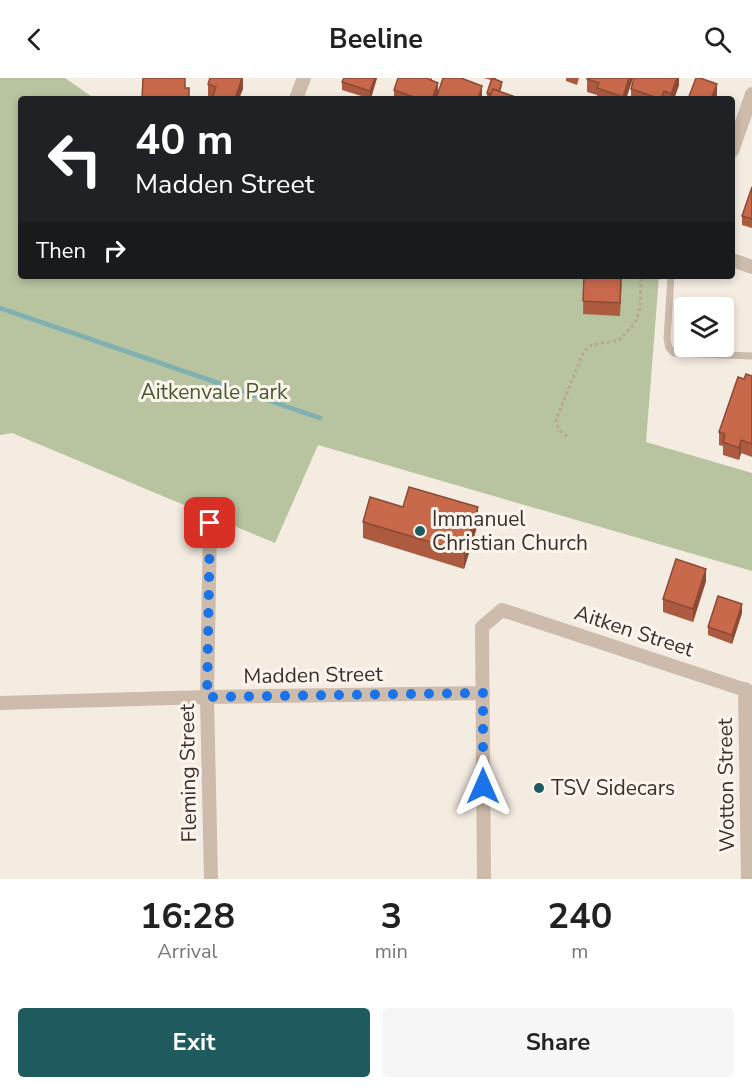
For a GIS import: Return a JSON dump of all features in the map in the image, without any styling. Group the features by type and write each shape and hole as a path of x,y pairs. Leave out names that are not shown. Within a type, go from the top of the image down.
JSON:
{"street":[{"path":"297,96 304,78"},
{"path":"735,142 752,94"},
{"path":"735,261 752,267"},
{"name":"Fleming Street","path":"210,523 207,697 211,879"},
{"name":"Aitken Street","path":"483,693 482,627 502,610 749,691"},
{"name":"Wotton Street","path":"748,879 749,691"},
{"path":"483,693 484,879"},
{"name":"Madden Street","path":"0,703 483,693"}],"lane":[{"path":"671,279 667,339 669,348 674,353 752,356"}],"path":[{"path":"567,436 561,432 556,420 578,363 584,351 592,345 619,340 635,323 640,309 640,279"}],"green space":[{"name":"Aitkenvale Park","path":"0,78 65,78 91,96 18,96 18,279 659,279 646,442 752,473 752,571 318,445 275,543 12,433 0,435"}],"building":[{"path":"143,78 185,78 185,88 189,88 189,96 142,96"},
{"path":"210,78 242,78 236,96 213,96 216,87 208,84"},
{"path":"344,78 375,78 370,91 342,82"},
{"path":"398,78 428,78 438,83 433,96 411,96 394,90"},
{"path":"443,78 461,78 482,86 479,96 437,96"},
{"path":"492,78 502,82 499,91 493,89 491,94 487,93"},
{"path":"629,78 623,96 597,88 599,83 587,79"},
{"path":"634,78 677,78 671,94 664,91 662,96 652,96 631,89"},
{"path":"696,78 717,84 712,96 689,96"},
{"path":"493,89 513,96 490,96"},
{"path":"752,187 752,219 742,216"},
{"path":"584,279 621,279 620,303 583,301"},
{"path":"746,374 752,376 752,444 741,440 739,448 723,442 725,434 719,432 738,377 744,379"},
{"path":"409,487 478,507 464,552 363,522 370,497 403,507"},
{"path":"676,559 706,569 693,609 663,599"},
{"path":"718,596 742,604 732,635 708,627"}],"waterway":[{"path":"0,308 320,418"}],"place":[{"name":"Immanuel Christian Church","path":"420,531"},
{"name":"TSV Sidecars","path":"539,788"}],"route":[{"path":"210,523 207,697 483,693 483,786"}]}
